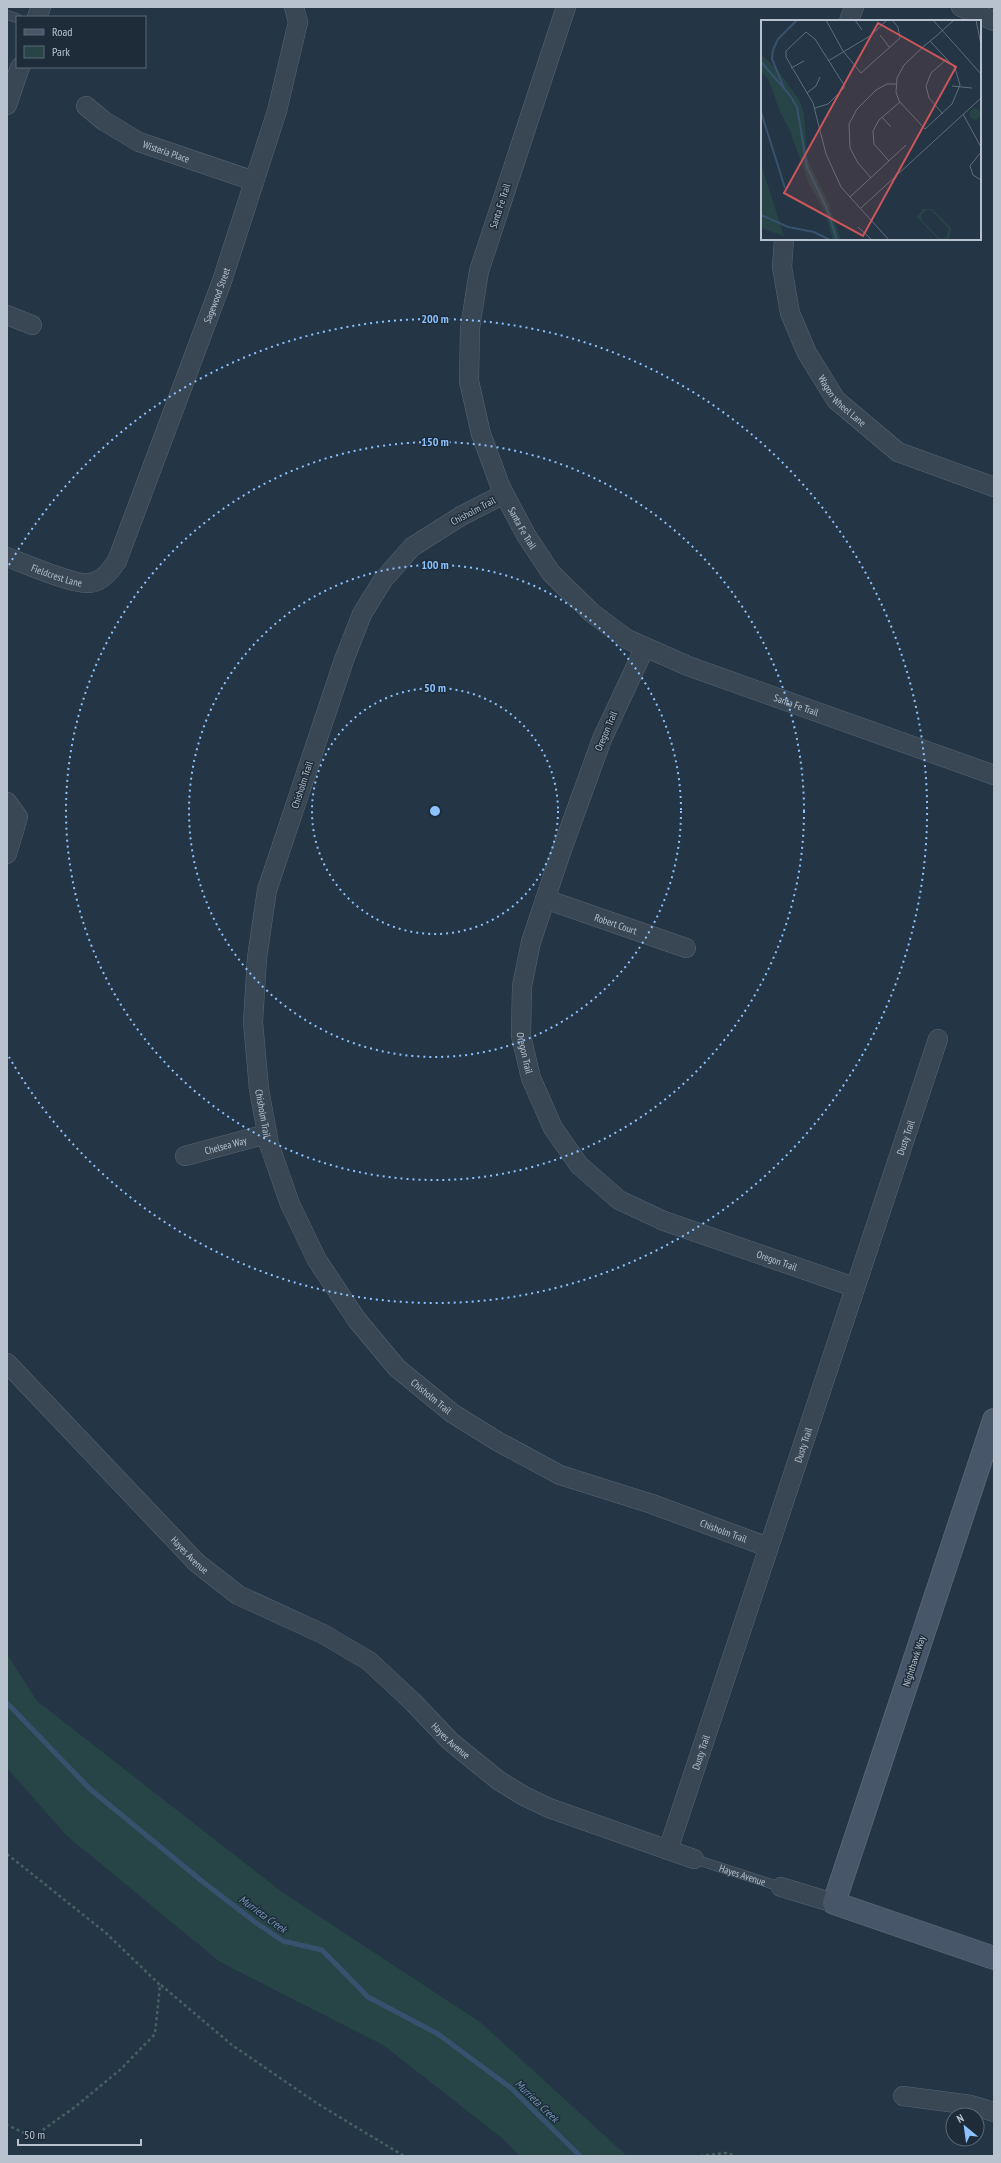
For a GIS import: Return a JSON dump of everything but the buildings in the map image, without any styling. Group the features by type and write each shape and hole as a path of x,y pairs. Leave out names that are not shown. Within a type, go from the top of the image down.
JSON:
{"street":[{"name":"Sagewood Street","path":"107,576 117,561 134,519 222,280 277,111 298,22 294,7"},
{"name":"Santa Fe Trail","path":"566,7 479,271 470,328 469,381 480,434 504,494 526,535 551,573 592,613 627,639 688,666 994,775"},
{"path":"849,20 854,7"},
{"path":"961,7 994,21"},
{"path":"7,105 20,68"},
{"name":"Wisteria Place","path":"86,106 104,121 139,142 254,181"},
{"name":"Wagon Wheel Lane","path":"784,240 782,267 790,312 807,353 836,400 898,452 994,488"},
{"path":"7,315 32,325"},
{"name":"Chisholm Trail","path":"504,494 461,516 412,547 383,580 362,614 344,660 267,890 257,958 253,1022 259,1089 267,1134 290,1204 317,1260 357,1320 397,1368 452,1413 497,1441 560,1474 652,1504 768,1547"},
{"name":"Fieldcrest Lane","path":"7,557 56,576 89,583 107,576"},
{"name":"Oregon Trail","path":"645,647 602,739 531,942 522,986 521,1036 531,1078 553,1128 579,1165 618,1200 664,1222 854,1287"},
{"path":"7,802 18,817 7,854"},
{"name":"Robert Court","path":"545,899 686,948"},
{"name":"Dusty Trail","path":"668,1850 854,1287 938,1039"},
{"name":"Chelsea Way","path":"185,1156 267,1134"},
{"name":"Hayes Avenue","path":"7,1363 197,1563 238,1595 323,1634 369,1661 412,1701 450,1741 498,1780 524,1796 549,1808 694,1859"},
{"name":"Nighthawk Way","path":"834,1903 994,1420"},
{"name":"Hayes Avenue","path":"781,1887 834,1903 994,1958"},
{"path":"903,2096 971,2105 994,2112"}],"lane":[{"name":"Hayes Avenue","path":"694,1859 781,1887"}],"path":[{"path":"7,1854 106,1933 160,1985 232,2045 318,2104 404,2156"},
{"path":"7,2125 33,2137 75,2107 121,2069 155,2034 160,1985"},
{"path":"700,2156 726,2153 736,2156"}],"green space":[{"path":"7,1654 37,1701 282,1892 480,2022 627,2156 520,2156 502,2138 383,2045 220,1962 67,1836 7,1768"}],"waterway":[{"name":"Murrieta Creek","path":"7,1703 90,1789 203,1882 255,1922 283,1941 322,1950 368,1997 438,2034 511,2088 580,2156"}]}
